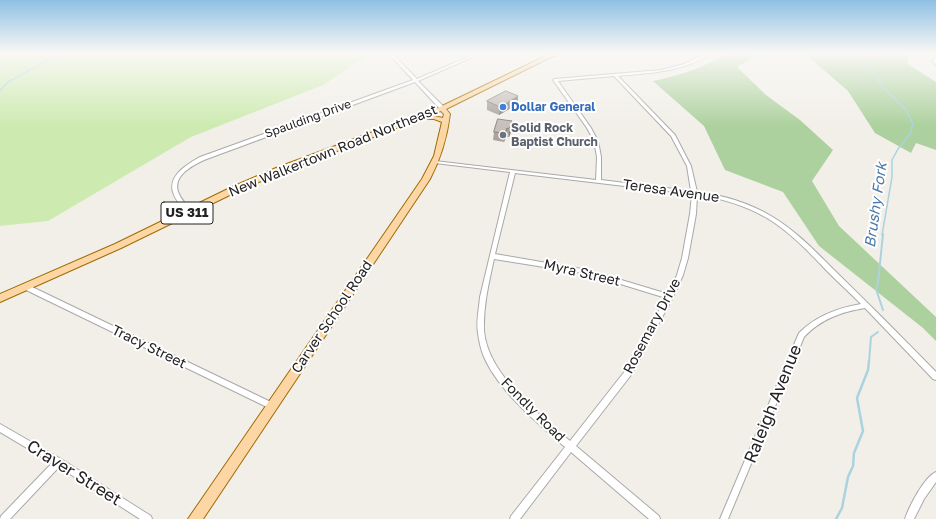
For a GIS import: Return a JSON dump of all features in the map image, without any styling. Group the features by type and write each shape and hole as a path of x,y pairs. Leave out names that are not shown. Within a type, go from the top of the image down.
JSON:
{"main road":[{"name":"New Walkertown Road Northeast","path":"0,298 279,170 442,108 505,77"},
{"path":"446,121 457,106 476,96 476,91"},
{"path":"442,108 447,114 446,121"},
{"path":"416,117 435,117 446,121"},
{"name":"Carver School Road","path":"195,519 405,211 435,162 446,121"}],"street":[{"path":"414,77 442,108"},
{"name":"Spaulding Drive","path":"189,212 175,191 175,182 180,173 191,164 207,156 423,77"},
{"path":"597,77 555,80 589,128 596,142 599,157 598,182"},
{"name":"Rosemary Drive","path":"514,519 628,373 670,297 680,275 685,258 693,214 695,193 689,166 673,135 616,77"},
{"name":"Teresa Avenue","path":"435,162 695,193 720,197 740,204 783,226 867,305 936,377"},
{"name":"Fondly Road","path":"513,172 483,297 481,332 487,356 501,379 512,393 570,447 656,519"},
{"name":"Myra Street","path":"492,256 588,272 670,297"},
{"name":"Tracy Street","path":"26,287 272,406"},
{"name":"Raleigh Avenue","path":"724,519 801,336 825,316 846,309 867,305"},
{"name":"Craver Street","path":"0,428 58,462 148,519"},
{"path":"4,519 58,462"},
{"path":"909,519 916,503 927,486 936,476"}],"green space":[{"path":"0,77 335,77 323,85 191,137 48,221 0,226"},
{"path":"668,77 748,77 766,95 800,120 833,150 812,181 839,226 936,317 936,341 923,328 819,246 783,192 725,170 704,126 653,81"},
{"path":"832,77 929,77 936,82 936,150 916,143 911,153 875,133 848,91"}],"building":[{"path":"506,91 518,96 500,107 487,101"},
{"path":"498,119 512,121 509,129 507,128 505,133 494,132"}],"waterway":[{"path":"0,91 8,82 17,77"},
{"name":"Brushy Fork","path":"876,77 883,87 906,110 913,124 910,134 898,149 892,160 892,177 882,235"},
{"name":"Brushy Fork","path":"883,234 878,283 876,289 883,310"},
{"name":"Brushy Fork","path":"869,362 871,337 878,332"},
{"name":"Brushy Fork","path":"836,519 842,508 848,477 853,466 854,453 863,431 857,398 868,370 869,361"}],"place":[{"name":"Dollar General","path":"503,107"},
{"name":"Solid Rock Baptist Church","path":"503,135"}]}
